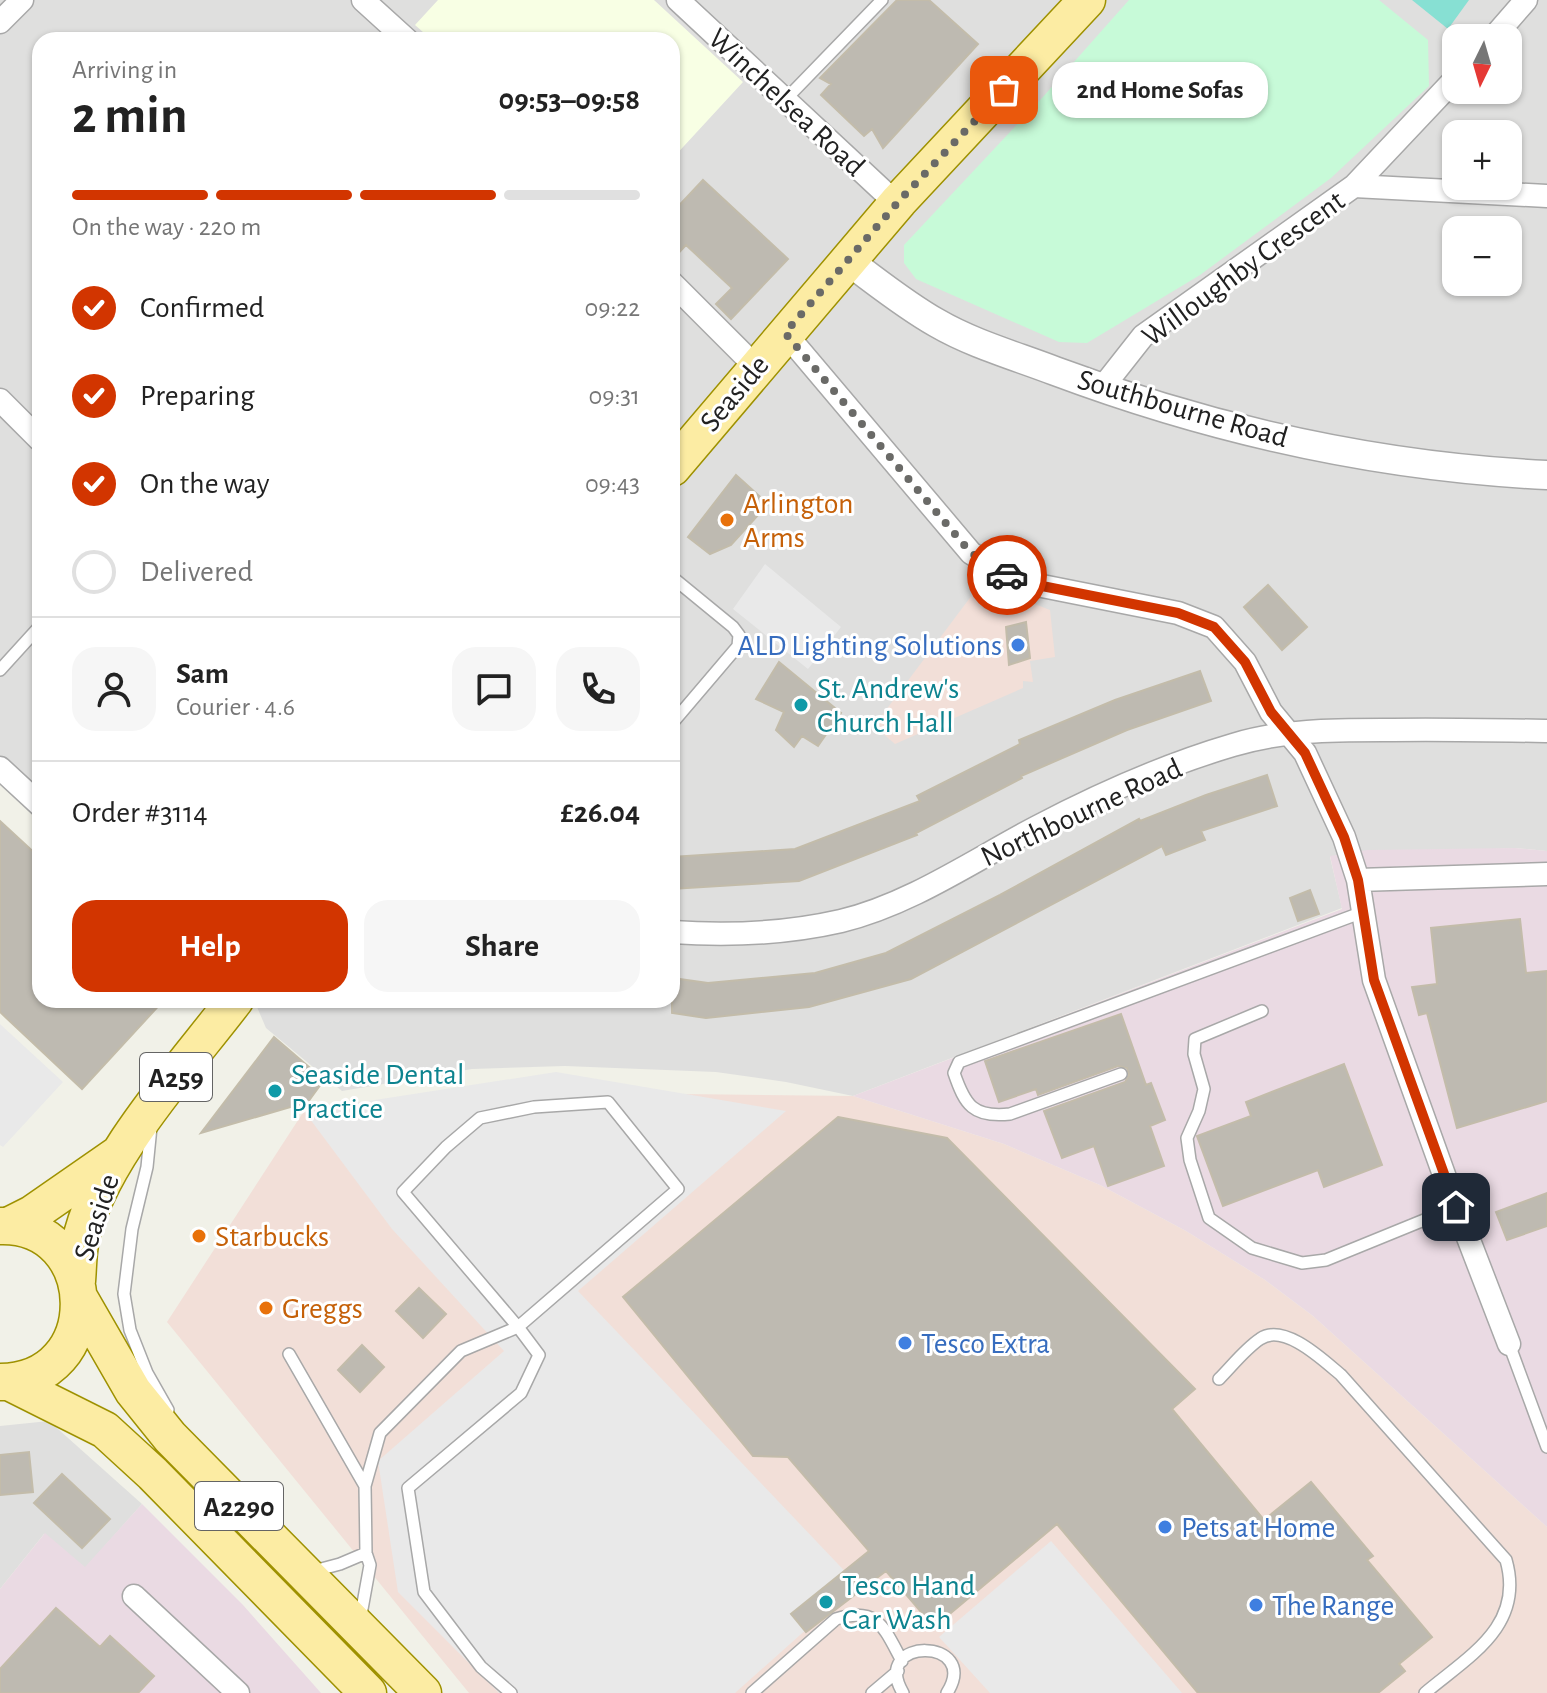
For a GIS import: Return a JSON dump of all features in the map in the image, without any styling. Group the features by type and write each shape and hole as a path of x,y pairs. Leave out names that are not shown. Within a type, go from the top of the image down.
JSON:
{"main road":[{"name":"Seaside","path":"680,458 847,260 1087,0"},
{"name":"Seaside","path":"4,1382 29,1378 62,1355 76,1329 81,1243 85,1228 118,1154 229,1008"},
{"name":"Seaside","path":"4,1226 32,1214 118,1154"},
{"path":"4,1226 37,1234 58,1250 68,1261 78,1290"},
{"name":"A2290","path":"78,1290 133,1391 170,1437 423,1693"},
{"name":"A2290","path":"4,1382 105,1430 164,1485 368,1693"}],"street":[{"path":"0,22 22,0"},
{"path":"363,0 391,32"},
{"name":"Winchelsea Road","path":"678,0 897,204"},
{"path":"1505,24 1526,0"},
{"name":"Willoughby Crescent","path":"1102,388 1143,336 1354,186 1442,93"},
{"name":"Willoughby Crescent","path":"1354,186 1547,196"},
{"name":"Southbourne Road","path":"847,260 939,324 1102,388 1194,418 1342,452 1470,471 1547,475"},
{"path":"680,291 756,367"},
{"path":"785,333 971,553 1001,572 1032,584 1178,613 1214,627 1245,662 1271,712 1305,753 1344,837 1358,880 1374,980 1509,1344"},
{"path":"0,400 32,421"},
{"name":"Northbourne Road","path":"680,933 729,936 784,932 843,921 938,881 1038,826 1146,775 1235,744 1289,732 1547,731"},
{"path":"0,768 32,798"},
{"path":"1358,880 1547,874"},
{"path":"134,1596 238,1693"}],"lane":[{"path":"785,100 882,0"},
{"path":"680,584 739,635 738,646 680,714"},
{"path":"0,670 32,635"},
{"path":"1121,1074 1010,1114 996,1115 980,1112 963,1100 954,1073 959,1062 1363,912"},
{"path":"1262,1011 1195,1039 1194,1054 1204,1089 1199,1111 1187,1138 1190,1160 1209,1218 1252,1248 1302,1263 1326,1260 1456,1207"},
{"path":"359,1626 370,1565 366,1553 365,1486 380,1433 461,1351 518,1327 678,1189 608,1102 534,1107 480,1118 446,1147 403,1192 518,1327 539,1355 521,1393 408,1488 424,1592 481,1667 511,1693"},
{"path":"154,1106 147,1167 132,1229 124,1294 130,1330 147,1373 167,1407 170,1437"},
{"path":"1219,1379 1261,1337 1281,1335 1312,1350 1341,1375 1506,1560 1510,1573 1510,1598 1499,1626 1487,1641 1425,1693"},
{"path":"1509,1344 1547,1447"},
{"path":"289,1354 365,1486"},
{"path":"305,1573 366,1553"},
{"path":"752,1693 836,1619 850,1615 864,1615 882,1624 900,1666 897,1680 903,1693"},
{"path":"872,1693 918,1650 937,1651 950,1663 953,1671 952,1691"}],"shaded area":[{"path":"0,0 1547,0 1547,851 1515,848 1330,857 1342,908 853,1096 716,1072 565,1066 472,1069 342,1091 266,1028 257,1008 680,1008 680,32 32,32 32,783 0,756"},
{"path":"438,0 654,0 743,82 680,150 680,32 423,32 415,25"},
{"path":"1412,0 1469,0 1452,24 1442,24"},
{"path":"765,564 841,627 808,669 733,609"},
{"path":"981,583 1050,610 1055,657 1030,661 1033,682 1023,681 1023,688 895,744 874,726"},
{"path":"1515,848 1547,851 1547,1527 1313,1316 1265,1280 1186,1231 1100,1185 1004,1144 853,1096 1342,909 1330,856 1367,850"},
{"path":"0,1024 63,1082 3,1147 0,1145"},
{"path":"556,1072 786,1111 578,1291 857,1584 735,1693 499,1693 398,1592 378,1461 504,1351 392,1229 304,1111"},
{"path":"683,1094 853,1096 1004,1144 1100,1185 1186,1231 1265,1280 1313,1316 1547,1527 1547,1693 469,1693 167,1322 304,1111"},
{"path":"49,1421 142,1504 85,1568 44,1534 0,1589 0,1426"},
{"path":"142,1504 243,1605 321,1693 0,1693 0,1589 45,1533 85,1567"},
{"path":"1051,1541 1182,1693 990,1693 939,1637"}],"green space":[{"path":"1129,0 1379,0 1428,40 1429,86 1331,178 1200,275 1087,343 1059,342 916,279 904,263 904,245"}],"building":[{"path":"897,0 929,0 978,44 883,148 872,129 864,136 821,95 831,84 820,78"},
{"path":"703,180 788,259 731,319 716,304 732,288 686,245 680,251 680,204"},
{"name":"Arlington Arms","path":"736,475 768,504 731,545 710,554 688,537"},
{"path":"1268,585 1307,627 1282,650 1244,607"},
{"name":"ALD Lighting Solutions","path":"1026,622 1030,658 1009,665 1006,627"},
{"name":"St. Andrew's Church Hall","path":"779,662 841,713 818,746 802,736 794,747 776,730 784,712 756,699"},
{"path":"1200,671 1211,701 1127,730 1021,776 917,835 799,881 680,888 680,856 795,849 920,801 917,796 1020,744 1019,740 1115,700"},
{"path":"1267,775 1277,806 1201,831 1205,840 1166,855 1162,846 911,979 809,1007 706,1018 672,1013 672,1008 680,1008 680,979 708,983 815,973 886,953 1139,819"},
{"path":"0,821 32,851 32,1008 157,1008 82,1089 0,1012"},
{"path":"1310,890 1319,914 1298,921 1290,898"},
{"path":"1520,919 1526,973 1547,971 1547,1101 1457,1128 1427,1013 1419,1015 1412,987 1437,984 1431,928"},
{"path":"1121,1014 1146,1085 1151,1083 1165,1120 1150,1126 1164,1166 1108,1186 1094,1146 1062,1158 1044,1111 1125,1082 1129,1075 1127,1068 1118,1066 1038,1095 1036,1089 999,1102 985,1061"},
{"name":"Seaside Dental Practice","path":"274,1037 324,1080 308,1102 201,1133"},
{"path":"1344,1064 1382,1165 1324,1187 1318,1170 1223,1206 1197,1136 1251,1116 1246,1102"},
{"name":"Tesco Extra","path":"838,1117 947,1138 1195,1389 1172,1409 1264,1520 1311,1482 1373,1556 1367,1560 1432,1637 1399,1664 1405,1671 1378,1693 1198,1693 1057,1524 934,1627 886,1571 806,1632 791,1614 869,1551 788,1457 753,1456 623,1297"},
{"path":"1547,1193 1547,1226 1507,1240 1496,1212"},
{"path":"419,1288 446,1314 423,1338 396,1311"},
{"path":"362,1345 384,1367 360,1392 338,1370"},
{"path":"29,1452 33,1492 0,1495 0,1455"},
{"path":"62,1474 110,1519 82,1548 34,1503"},
{"path":"56,1608 100,1647 110,1636 154,1676 138,1693 0,1693 0,1669"}],"way so far":[{"path":"1004,90 899,201 785,333 971,553 1007,575"}],"place":[{"name":"2nd Home Sofas","path":"1004,90"},
{"name":"Arlington Arms","path":"727,520"},
{"name":"ALD Lighting Solutions","path":"1018,645"},
{"name":"St. Andrew's Church Hall","path":"801,705"},
{"name":"Seaside Dental Practice","path":"275,1091"},
{"name":"Starbucks","path":"199,1236"},
{"name":"Greggs","path":"266,1308"},
{"name":"Tesco Extra","path":"905,1343"},
{"name":"Pets at Home","path":"1165,1527"},
{"name":"Tesco Hand Car Wash","path":"826,1602"},
{"name":"The Range","path":"1256,1605"}],"route":[{"path":"1007,575 1032,584 1178,613 1214,627 1245,662 1271,712 1305,753 1344,837 1358,880 1374,980 1456,1207"}]}
